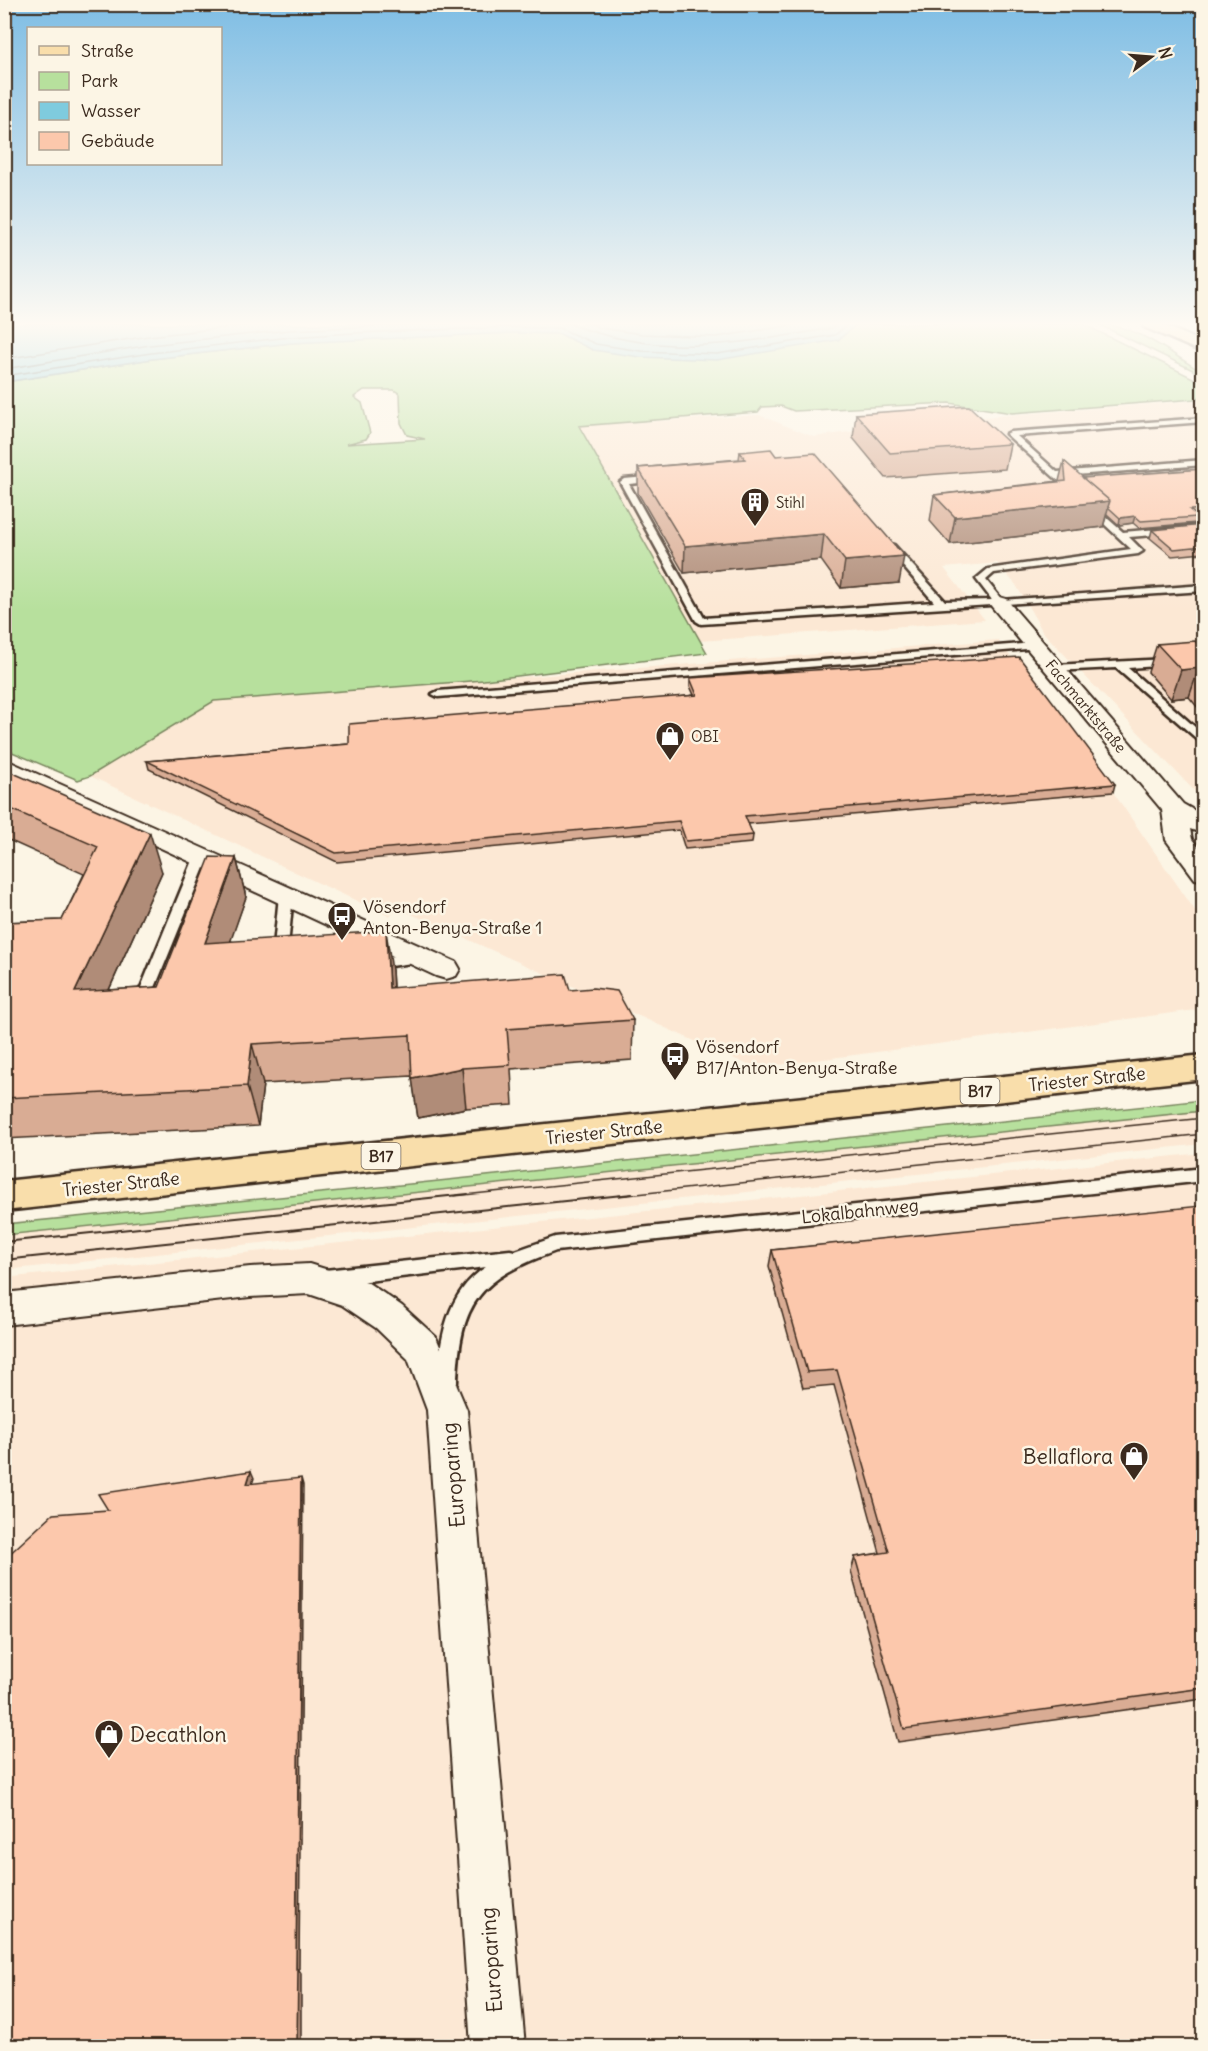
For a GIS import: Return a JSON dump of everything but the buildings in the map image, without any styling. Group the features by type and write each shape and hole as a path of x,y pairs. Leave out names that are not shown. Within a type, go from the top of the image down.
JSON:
{"main road":[{"name":"Triester Straße","path":"4,1196 1203,1067"}],"street":[{"name":"Fachmarktstraße","path":"999,603 1174,809 1203,827"},
{"path":"4,766 30,785 285,894 434,963"},
{"path":"1174,809 1179,840 1203,873"},
{"name":"Europaring","path":"4,1309 250,1282 309,1280 354,1293 388,1317 423,1349 447,1410 498,2046"}],"lane":[{"path":"999,603 981,579 991,571 1138,551 1010,434 1203,420"},
{"path":"1055,474 1203,462"},
{"path":"669,478 624,482 701,621 1203,588"},
{"path":"1123,535 1203,528"},
{"path":"887,543 942,604"},
{"path":"438,694 1035,646"},
{"path":"1054,669 1203,660"},
{"path":"1119,665 1203,742"},
{"path":"136,1015 201,858"},
{"path":"279,974 285,894"},
{"path":"356,965 434,963"},
{"name":"Lokalbahnweg","path":"519,1256 555,1244 1203,1174"},
{"path":"309,1280 519,1256"},
{"path":"447,1410 447,1361 453,1325 466,1295 488,1273 519,1256"}],"shaded area":[{"path":"682,420 771,420 814,437 949,420 1203,420 1203,800 1043,632 1016,585 997,563 944,568 985,620 700,641 579,426"},
{"path":"998,640 1113,792 1203,922 1203,1009 755,1068 400,909 389,916 90,776 214,701"},
{"path":"1203,1111 1203,1144 5,1270 4,1235"},
{"path":"1203,1153 1203,2046 5,2046 4,1278"}],"green space":[{"path":"5,420 366,420 370,433 366,439 346,444 425,439 407,435 401,420 659,420 579,426 707,653 484,680 214,701 90,776 78,780 5,749"},
{"path":"1203,1100 1203,1111 5,1235 5,1224 391,1186"}],"tram line":[{"path":"454,1196 1204,1118"},
{"path":"618,1196 1204,1134"},
{"path":"4,1242 468,1194"},
{"path":"4,1260 632,1194"}],"place":[{"name":"Stihl","path":"755,528"},
{"name":"OBI","path":"670,762"},
{"name":"Vösendorf Anton-Benya-Straße 1","path":"342,942"},
{"name":"Vösendorf B17/Anton-Benya-Straße","path":"675,1082"},
{"name":"Bellaflora","path":"1134,1482"},
{"name":"Decathlon","path":"109,1760"}]}
